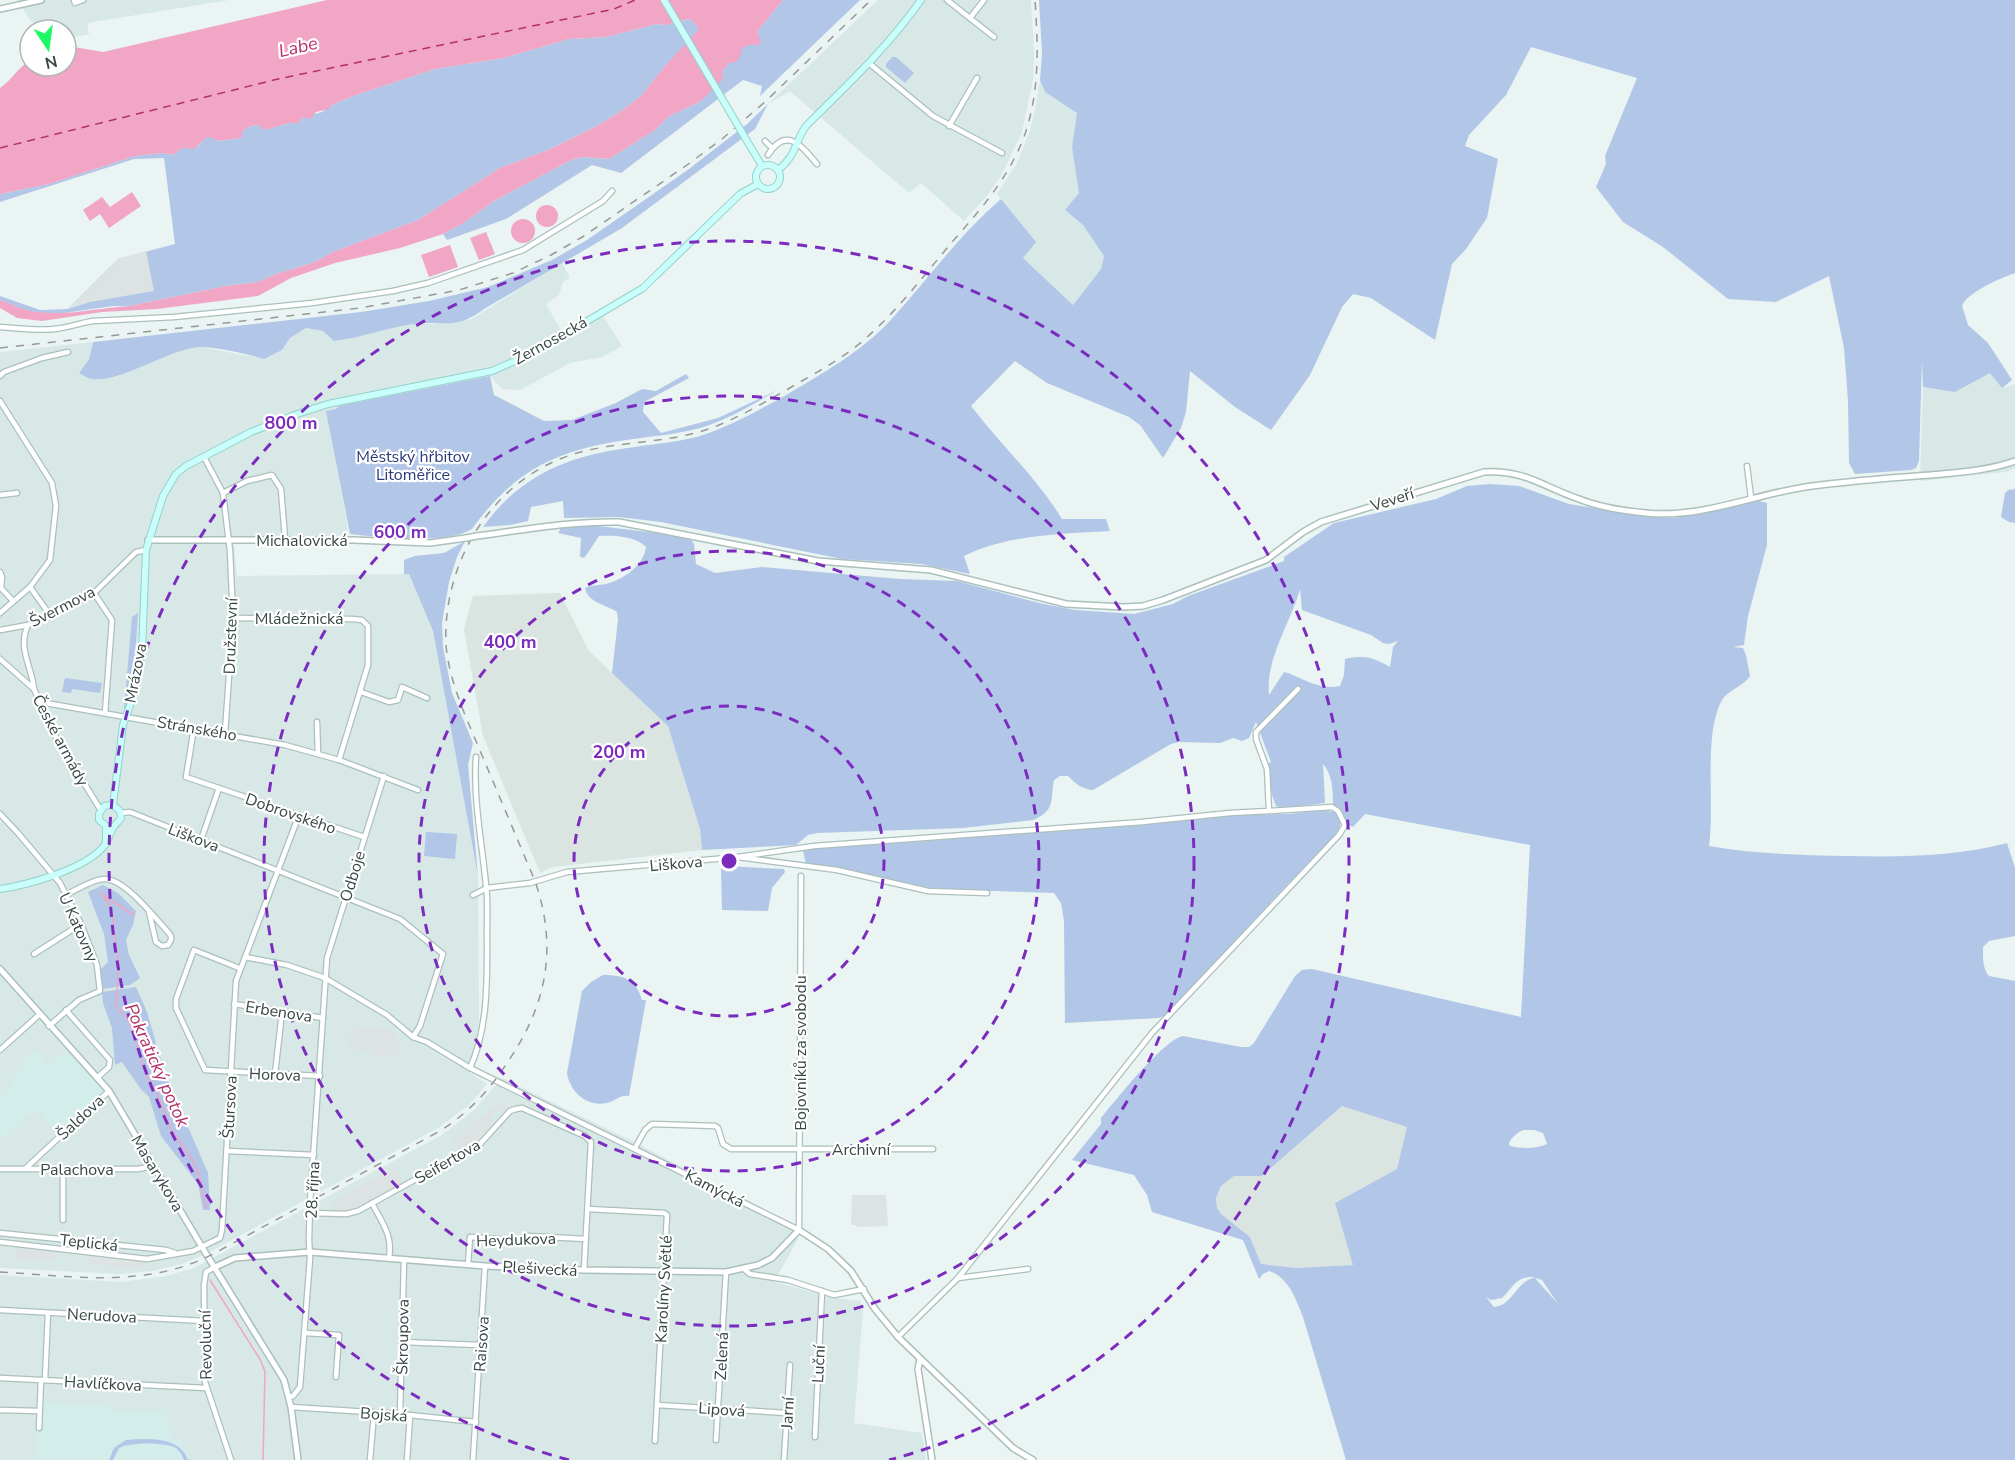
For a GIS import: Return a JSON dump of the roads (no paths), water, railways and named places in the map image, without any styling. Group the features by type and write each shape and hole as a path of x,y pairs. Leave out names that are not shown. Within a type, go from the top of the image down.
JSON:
{"main road":[{"path":"664,0 762,166"},
{"name":"Žernosecká","path":"204,457 251,432 328,404 492,371 535,352 643,288 740,195 758,184 765,188 773,188 779,182 778,170 790,160 807,126 870,64 921,0"},
{"path":"762,166 771,165 778,170"},
{"path":"758,184 756,176 762,166"},
{"path":"148,540 163,496 172,478 183,468 204,457"},
{"name":"Mrázova","path":"113,805 123,724 134,697 142,651 148,540"},
{"path":"0,890 53,876 91,858 104,847 114,826 120,821 121,813 117,807 107,804 100,809 99,820 105,826 114,826"},
{"path":"104,847 105,826"}],"street":[{"path":"0,9 41,0"},
{"path":"74,0 75,3 83,0"},
{"path":"946,0 994,37"},
{"path":"970,18 984,0"},
{"path":"870,64 924,109 949,126 1002,153"},
{"path":"949,126 977,78"},
{"path":"768,155 775,144 785,139 806,151 817,165"},
{"path":"765,141 772,148"},
{"path":"0,327 39,330 93,321 174,317 312,303 393,291 428,283 523,250 603,201 612,191"},
{"path":"0,376 4,372 42,358 68,352"},
{"path":"0,401 52,483 56,506 50,560 30,586 0,613"},
{"path":"204,457 223,493 247,481 272,475 280,489 285,539"},
{"path":"1747,466 1752,498 1788,489 1989,470 2015,461"},
{"name":"Veveří","path":"562,524 592,521 630,524 818,561 932,570 1066,604 1096,607 1143,606 1266,560 1321,522 1473,475 1494,471 1529,477 1580,500 1647,513 1684,513 1752,498"},
{"path":"0,495 17,493"},
{"name":"Družstevní","path":"223,493 229,540 233,618 225,733"},
{"name":"Michalovická","path":"148,540 285,539 430,543 562,524"},
{"name":"Švermova","path":"0,630 28,625 94,593 136,552 146,550"},
{"path":"0,572 2,577 0,588 13,601"},
{"path":"30,586 50,615"},
{"path":"94,593 112,620 105,713"},
{"name":"Mládežnická","path":"233,618 352,619 362,620 368,626 368,665 339,760"},
{"path":"28,625 24,644 26,663 33,679 34,689"},
{"name":"České armády","path":"0,658 34,689 54,734 100,809"},
{"path":"361,692 389,702 398,700 402,687 427,698"},
{"path":"1269,811 1267,769 1256,739 1256,732 1298,689"},
{"name":"Stránského","path":"40,702 285,745 339,760 418,790"},
{"path":"317,722 318,754"},
{"name":"Dobrovského","path":"194,728 186,777 364,837"},
{"path":"470,1068 479,1045 485,1005 487,888 475,788 476,757"},
{"name":"Odboje","path":"325,978 327,958 384,776"},
{"path":"201,840 219,788"},
{"path":"738,857 814,846 1332,807 1338,812 1345,825 1339,835 1152,1033 958,1278 898,1337"},
{"name":"Liškova","path":"121,813 130,812 400,919 443,954 420,1026 413,1037"},
{"name":"U Katovny","path":"0,814 5,825 18,833 66,895 81,924 97,965 100,991 78,1000 49,1026"},
{"name":"Štursova","path":"202,1247 214,1242 222,1234 236,981 239,968 299,815"},
{"name":"Liškova","path":"473,895 487,888 530,883 567,872 738,857 837,870 928,891 987,893"},
{"name":"Bojovníků za svobodu","path":"799,1230 801,876"},
{"path":"66,895 103,878 113,880 124,886 149,912 171,936 172,940 168,945 162,946 156,942 149,912"},
{"path":"34,954 81,924"},
{"name":"Horova","path":"239,968 195,950 175,1004 205,1070 320,1076"},
{"name":"Kamýcká","path":"245,957 287,965 325,978 387,1015 413,1037 470,1068 799,1230 828,1249 851,1271 875,1309 898,1337 1013,1448 1033,1460"},
{"name":"Masarykova","path":"0,969 109,1090 284,1380 291,1407 298,1460"},
{"name":"28. října","path":"289,1397 300,1388 305,1333 325,978"},
{"name":"Erbenova","path":"234,1004 323,1018"},
{"path":"66,1010 110,1060 109,1067 97,1078"},
{"path":"275,1074 282,1012"},
{"path":"0,1050 40,1014"},
{"name":"Šaldova","path":"26,1168 109,1090"},
{"path":"540,1102 535,1114 585,1136 591,1142 584,1270"},
{"name":"Seifertova","path":"310,1213 353,1213 480,1144 510,1111 522,1108 535,1114"},
{"name":"Archivní","path":"635,1148 645,1130 652,1124 715,1126 718,1128 722,1142 731,1149 933,1149"},
{"path":"227,1150 314,1155"},
{"name":"Palachova","path":"0,1168 138,1169 153,1166"},
{"path":"63,1169 63,1220"},
{"path":"372,1203 389,1236 391,1247 389,1258"},
{"name":"Karolíny Světlé","path":"588,1209 667,1215 654,1441"},
{"path":"744,1269 772,1258 799,1230"},
{"name":"Teplická","path":"0,1233 166,1250 178,1254"},
{"name":"Heydukova","path":"468,1264 470,1237 515,1240 528,1236 586,1239"},
{"name":"Teplická","path":"0,1242 147,1259 202,1247"},
{"name":"Plešivecká","path":"214,1267 235,1258 310,1252 486,1266 584,1270 726,1272 744,1269 750,1274 788,1280 834,1295 864,1289"},
{"name":"Škroupova","path":"400,1414 404,1260"},
{"name":"Raisova","path":"473,1460 486,1266"},
{"name":"Revoluční","path":"214,1267 208,1270 205,1276 204,1376 231,1460"},
{"path":"958,1278 1028,1269"},
{"name":"Zelená","path":"716,1440 726,1272"},
{"name":"Luční","path":"815,1437 822,1291"},
{"name":"Nerudova","path":"0,1311 205,1321"},
{"path":"39,1428 48,1313"},
{"path":"305,1333 339,1335 336,1377"},
{"path":"402,1342 480,1345"},
{"path":"920,1359 918,1369 932,1460"},
{"name":"Jarní","path":"784,1460 790,1365"},
{"name":"Havlíčkova","path":"0,1378 207,1388"},
{"name":"Lipová","path":"657,1405 787,1413"},
{"name":"Bojská","path":"291,1407 400,1414 476,1422"},
{"path":"0,1410 39,1411"},
{"path":"370,1460 374,1414"},
{"path":"407,1460 410,1416"}],"water":[{"name":"Labe","path":"327,0 783,0 757,32 761,42 757,45 747,45 741,50 741,55 736,62 729,63 723,70 722,80 701,101 668,117 655,130 609,159 584,157 573,159 494,201 462,224 443,234 400,248 335,263 291,278 258,296 157,309 102,312 42,321 17,318 0,308 0,300 27,310 43,313 68,313 129,306 226,286 258,282 315,262 333,252 418,220 500,168 548,150 620,112 641,96 699,29 693,21 688,19 606,37 569,39 504,58 435,69 356,95 331,105 329,109 316,112 311,119 303,117 299,123 289,123 265,130 258,125 250,126 242,132 242,138 216,141 207,137 194,149 182,148 173,155 163,153 135,156 49,184 0,194 0,88 18,71 18,78 78,78 78,48 103,52"},
{"path":"132,192 141,206 109,228 100,214 90,221 83,210 102,197 110,207"},
{"path":"547,205 555,208 558,216 555,224 547,227 539,224 536,216 539,208"},
{"path":"523,219 532,222 535,231 532,240 523,243 514,240 511,231 514,222"},
{"path":"486,232 495,254 479,260 470,238"},
{"path":"450,245 458,267 429,277 421,255"}],"waterway":[{"name":"Pokratický potok","path":"100,892 110,906 112,914 119,967 116,1006 127,1018 146,1075 157,1093 171,1129 194,1162 201,1181 206,1208"},
{"path":"104,896 134,915"},
{"name":"Pokratický potok","path":"210,1280 261,1361 265,1372 263,1460"}],"railway":[{"path":"0,348 360,308 459,290 513,273 584,236 722,139 766,101 871,0"},
{"path":"0,1272 108,1278 162,1272 188,1265 213,1254 440,1131 469,1109 493,1083 521,1041 540,998 547,953 546,930 535,881 465,715 449,663 446,645 447,614 453,583 464,554 479,526 498,502 521,481 547,465 594,449 684,436 719,425 754,408 848,353 878,327 985,204 1019,149 1030,117 1036,84 1035,0"}],"park label":[{"name":"Městský hřbitov Litoměřice","path":"413,465"}]}
